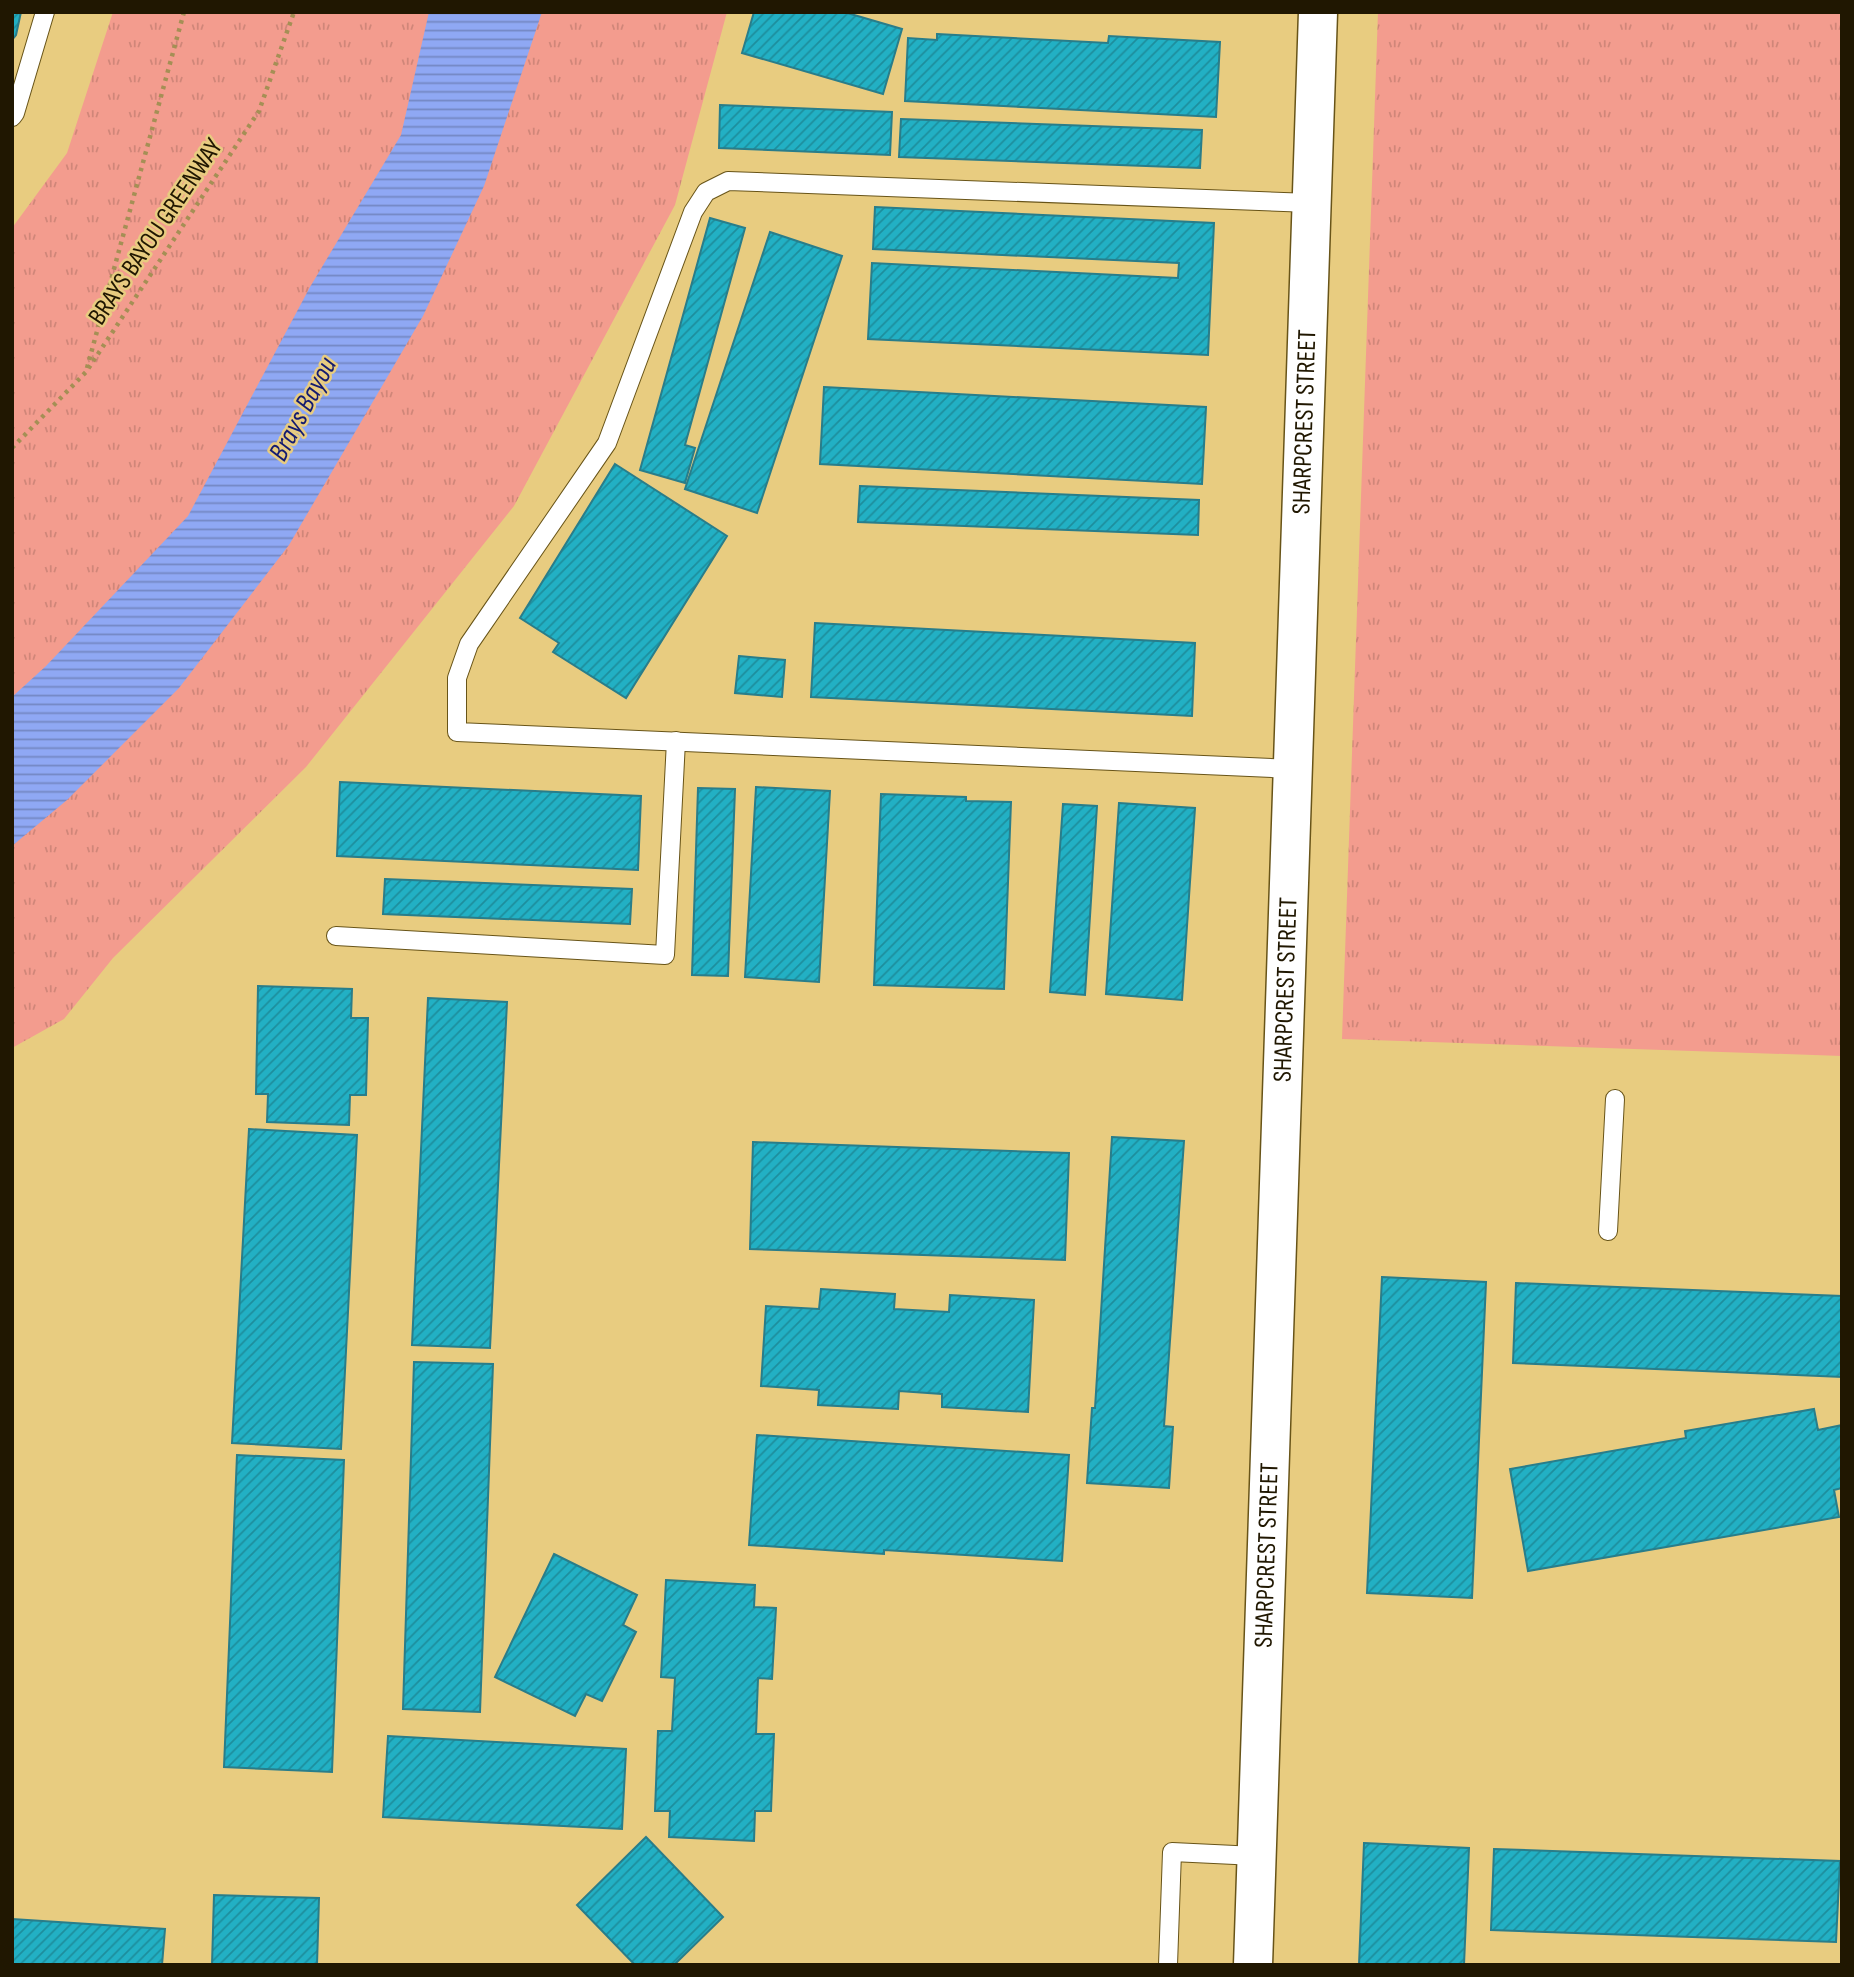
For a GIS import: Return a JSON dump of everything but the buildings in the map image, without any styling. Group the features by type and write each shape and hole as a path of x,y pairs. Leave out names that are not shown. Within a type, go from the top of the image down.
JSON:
{"street":[{"name":"SHARPCREST STREET","path":"1253,1965 1318,12"}],"lane":[{"path":"12,117 45,12"},
{"path":"1293,769 457,732 457,678 469,644 607,443 693,212 706,192 728,181 1311,203"},
{"path":"336,936 664,955 676,741"},
{"path":"1608,1231 1615,1099"},
{"path":"1168,1965 1172,1852 1256,1856"}],"path":[{"path":"86,372 184,12"},
{"name":"BRAYS BAYOU GREENWAY","path":"12,448 86,372 259,111 293,12"}],"green space":[{"path":"113,12 727,12 675,205 514,506 306,767 113,958 64,1019 12,1048 12,228 67,153"},
{"path":"1378,12 1842,12 1842,1056 1342,1039"}],"water":[{"name":"Brays Bayou","path":"429,12 542,12 484,186 423,316 289,545 179,688 67,800 12,846 12,697 46,666 188,516 310,287 401,135"}]}
